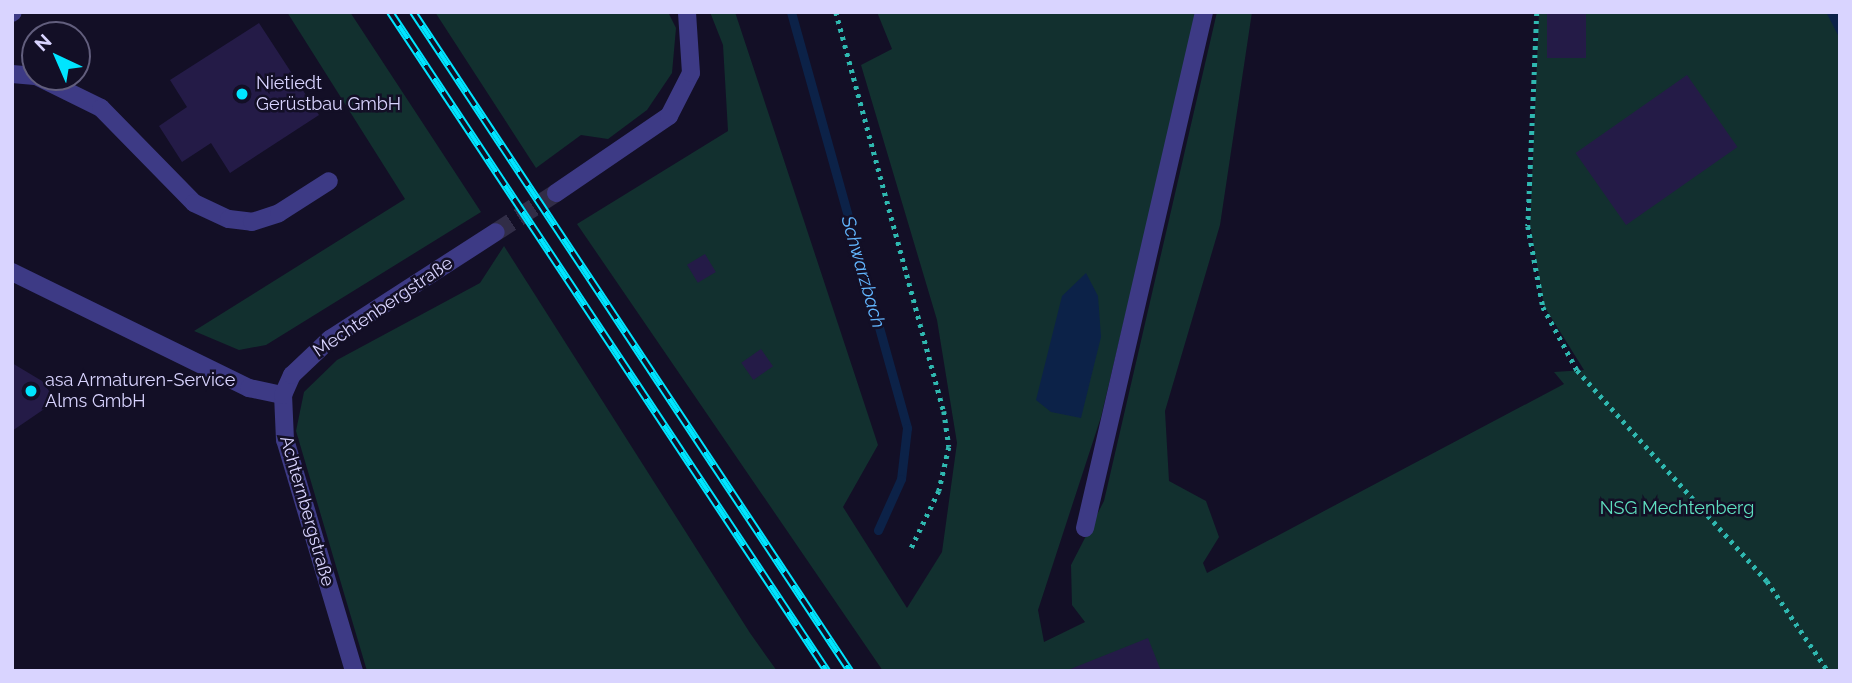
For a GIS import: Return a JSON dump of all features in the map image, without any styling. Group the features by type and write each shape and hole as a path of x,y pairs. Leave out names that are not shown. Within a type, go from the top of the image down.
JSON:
{"street":[{"path":"556,193 669,116 691,73 687,12"},
{"path":"1085,528 1203,12"},
{"path":"67,91 101,108 176,187 229,219 252,222 279,213 329,181"},
{"name":"Mechtenbergstraße","path":"283,394 304,360 330,339 495,232"},
{"path":"12,272 249,388 283,394"},
{"name":"Achternbergstraße","path":"283,394 285,440 354,671"}],"path":[{"path":"836,12 946,423 949,447 939,491 910,551"},
{"path":"1537,12 1528,226 1543,307 1577,370 1767,581 1828,671"}],"green space":[{"path":"287,12 350,12 481,212 266,345 239,350 194,331 405,199"},
{"path":"435,12 668,12 676,28 672,73 647,110 608,139 581,135 536,168"},
{"name":"NSG Mechtenberg","path":"710,12 735,12 878,445 843,507 907,608 942,552 957,443 937,320 861,65 892,49 877,12 1198,12 1101,417 1038,610 1044,642 1085,622 1072,605 1071,565 1104,501 1217,12 1252,12 1220,225 1165,411 1169,481 1206,501 1219,537 1203,563 1207,573 1564,384 1554,372 1584,370 1544,306 1530,224 1539,12 1840,12 1840,671 883,671 577,224 728,131 723,45"},
{"path":"504,246 750,633 777,671 367,671 296,431 304,392 337,360 480,283"}],"water":[{"path":"1826,12 1840,12 1840,39"},
{"path":"1086,273 1098,296 1101,337 1081,418 1051,412 1036,400 1062,296"}],"building":[{"path":"1547,12 1586,12 1586,58 1547,58"},
{"name":"Nietiedt Gerüstbau GmbH","path":"259,23 319,115 230,173 211,143 182,162 159,126 187,107 170,80"},
{"path":"1687,75 1737,147 1626,225 1576,153"},
{"path":"705,254 716,272 698,283 687,265"},
{"path":"761,349 773,366 753,380 741,363"},
{"name":"asa Armaturen-Service Alms GmbH","path":"12,363 42,381 56,401 12,431"},
{"path":"1148,638 1161,671 1068,671 1068,670"}],"waterway":[{"name":"Schwarzbach","path":"791,12 907,428 901,479 878,530"}],"tunnel":[{"path":"496,232 556,193"}],"railway":[{"path":"390,12 827,671"},
{"path":"413,12 850,671"}],"place":[{"name":"Nietiedt Gerüstbau GmbH","path":"242,94"},
{"name":"asa Armaturen-Service Alms GmbH","path":"31,391"}]}
